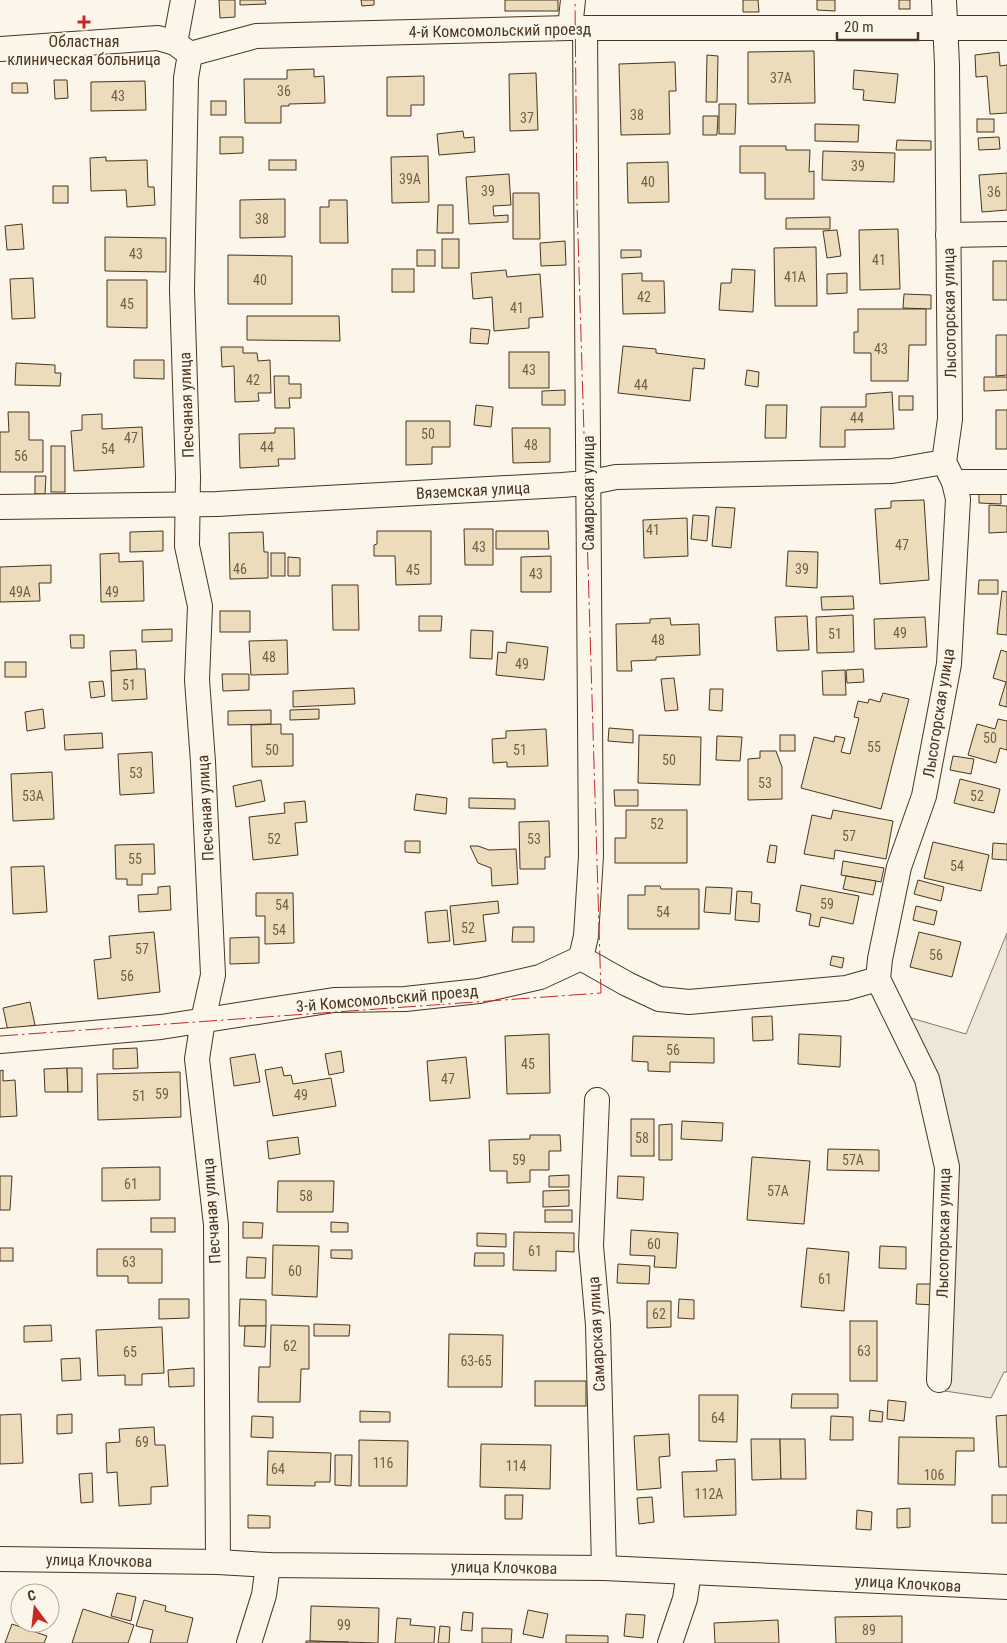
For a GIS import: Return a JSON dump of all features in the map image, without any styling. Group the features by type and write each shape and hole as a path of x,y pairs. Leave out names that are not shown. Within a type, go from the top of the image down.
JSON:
{"street":[{"name":"Песчаная улица","path":"183,0 183,48 186,78 182,290 188,477 187,546 200,606 197,680 203,762 213,975 203,1020 198,1059 216,1225 218,1562"},
{"name":"Самарская улица","path":"573,0 577,28 588,449 591,856 586,936 581,958"},
{"name":"Лысогорская улица","path":"939,1380 947,1167 927,1079 878,979 880,960 899,867 924,796 949,664 958,499 949,472 947,65 944,0"},
{"name":"4-й Комсомольский проезд","path":"0,49 158,38 183,48 256,36 577,28 1007,28"},
{"path":"948,234 1007,234"},
{"name":"Вяземская улица","path":"0,507 187,505 587,483 616,477 892,471 949,472 1007,482"},
{"path":"581,958 626,984 660,998 689,1002 846,988 878,979"},
{"name":"3-й Комсомольский проезд","path":"0,1041 161,1027 334,1000 405,999 479,991 540,977 581,958"},
{"name":"Самарская улица","path":"597,1100 591,1246 598,1325 604,1568"},
{"name":"улица Клочкова","path":"0,1559 218,1562 268,1565 604,1568 1007,1588"},
{"path":"249,1643 264,1595 268,1565"},
{"path":"670,1643 686,1599 689,1572"}],"shaded area":[{"path":"1007,933 1007,1372 1004,1372 991,1398 945,1391 952,1169 904,1016 966,1034"}],"building":[{"path":"219,0 235,0 235,17 220,18"},
{"path":"240,0 265,0 266,4 240,5"},
{"path":"361,0 374,0 374,5 362,6"},
{"path":"505,0 558,0 558,11 505,11"},
{"path":"743,0 758,0 759,12 743,12"},
{"path":"817,0 835,0 835,11 817,10"},
{"path":"899,0 910,0 910,9 899,9"},
{"path":"814,51 815,103 748,104 748,52"},
{"path":"999,52 1000,66 1007,65 1007,113 990,114 987,76 976,77 975,55"},
{"path":"707,55 718,56 717,102 706,102"},
{"path":"675,62 676,91 669,91 670,134 621,135 619,64"},
{"path":"314,69 314,77 324,76 325,103 281,106 281,123 245,123 244,79 287,79 287,70"},
{"path":"854,70 898,74 895,103 863,100 864,90 853,89"},
{"path":"536,73 538,130 510,131 509,74"},
{"path":"424,76 424,105 411,105 411,116 387,116 387,77"},
{"path":"54,80 67,80 68,98 55,99"},
{"path":"145,81 146,110 91,111 91,82"},
{"path":"12,83 27,83 28,93 12,93"},
{"path":"211,101 226,101 226,115 211,115"},
{"path":"719,104 736,104 735,134 719,134"},
{"path":"703,116 718,116 717,135 703,135"},
{"path":"977,119 994,119 994,132 977,132"},
{"path":"815,124 859,125 858,142 815,141"},
{"path":"463,131 464,138 474,137 475,152 439,155 437,134"},
{"path":"220,137 243,137 243,153 220,154"},
{"path":"999,137 1000,149 979,150 978,138"},
{"path":"897,140 931,141 931,150 896,150"},
{"path":"740,146 786,146 786,150 810,150 809,172 814,171 814,199 765,199 765,173 740,173"},
{"path":"823,151 895,153 894,182 822,180"},
{"path":"428,156 429,202 392,203 391,157"},
{"path":"106,157 106,161 147,160 148,187 154,187 155,205 127,207 126,190 91,191 90,158"},
{"path":"269,160 296,160 296,170 269,170"},
{"path":"668,162 669,202 628,203 627,163"},
{"path":"1007,173 1007,210 982,212 979,175"},
{"path":"509,174 511,205 493,206 494,216 508,215 508,222 469,224 466,177"},
{"path":"53,186 68,186 68,203 53,203"},
{"path":"513,193 539,193 540,239 513,239"},
{"path":"285,199 285,237 240,238 240,200"},
{"path":"329,200 347,200 348,243 320,243 320,207 329,207"},
{"path":"438,205 453,205 453,233 437,233"},
{"path":"830,217 830,229 786,229 786,218"},
{"path":"22,224 24,249 7,250 5,226"},
{"path":"898,229 900,289 860,290 859,230"},
{"path":"837,230 841,256 827,258 823,231"},
{"path":"105,237 166,238 166,272 105,271"},
{"path":"442,239 459,239 459,268 442,268"},
{"path":"565,241 566,265 541,266 540,243"},
{"path":"816,247 817,306 775,306 774,248"},
{"path":"417,250 435,250 435,266 417,266"},
{"path":"621,250 641,250 641,257 621,258"},
{"path":"228,255 292,256 292,304 228,304"},
{"path":"993,261 1007,261 1007,300 993,300"},
{"path":"392,269 414,269 414,292 392,292"},
{"path":"732,269 755,270 753,312 719,310 721,283 731,283"},
{"path":"506,270 507,277 540,274 543,317 529,318 529,328 494,331 492,297 473,299 471,273"},
{"path":"642,273 642,281 664,281 665,313 623,314 622,274"},
{"path":"847,273 847,293 827,294 827,274"},
{"path":"33,278 35,318 12,319 10,279"},
{"path":"107,280 147,280 147,328 107,327"},
{"path":"904,294 931,295 931,309 903,308"},
{"path":"858,309 926,309 926,345 909,345 908,381 871,381 871,353 854,353 854,332 858,332"},
{"path":"247,316 339,316 340,341 247,340"},
{"path":"471,328 490,330 488,344 470,343"},
{"path":"996,335 1007,335 1007,375 996,376"},
{"path":"623,346 656,349 656,353 705,359 704,369 693,368 690,401 618,393"},
{"path":"221,347 243,347 243,353 257,353 258,361 270,360 271,393 258,393 259,401 235,402 234,366 222,367"},
{"path":"509,352 549,352 549,388 509,388"},
{"path":"134,360 164,360 164,379 134,378"},
{"path":"16,363 55,365 55,373 61,373 60,386 15,385"},
{"path":"747,370 759,372 758,387 745,385"},
{"path":"274,376 289,376 289,384 301,384 301,398 289,398 290,408 275,408"},
{"path":"984,377 1007,377 1007,390 984,391"},
{"path":"565,390 565,405 542,405 542,391"},
{"path":"892,392 894,429 845,430 845,447 820,447 821,407 866,407 866,394"},
{"path":"899,396 913,396 913,410 899,410"},
{"path":"476,405 493,407 491,427 474,425"},
{"path":"766,405 787,405 786,438 765,438"},
{"path":"996,410 1007,410 1007,449 996,449"},
{"path":"8,412 29,412 29,440 43,440 43,472 0,472 0,432 9,432"},
{"path":"102,414 102,429 142,427 144,467 74,471 71,431 82,430 82,415"},
{"path":"406,421 450,421 450,447 432,447 432,464 406,465"},
{"path":"275,428 294,428 295,459 278,459 279,466 240,468 239,434 275,433"},
{"path":"512,428 550,428 550,462 513,463"},
{"path":"51,446 65,446 65,492 51,492"},
{"path":"35,476 46,476 45,494 35,494"},
{"path":"979,492 1001,492 1001,504 979,503"},
{"path":"924,500 929,580 880,584 875,509 891,508 891,501"},
{"path":"989,505 1007,506 1007,532 989,533"},
{"path":"716,507 735,508 731,548 712,546"},
{"path":"693,515 709,516 707,541 691,539"},
{"path":"687,518 688,556 644,558 643,520"},
{"path":"464,529 493,529 493,565 465,565"},
{"path":"163,531 163,551 130,552 130,532"},
{"path":"377,531 431,531 431,584 396,585 395,556 374,556 374,545 377,544"},
{"path":"496,531 548,531 549,549 496,549"},
{"path":"263,532 264,552 268,552 268,578 230,579 229,533"},
{"path":"788,551 818,552 817,588 786,586"},
{"path":"119,553 119,562 143,561 144,601 101,602 100,554"},
{"path":"271,553 285,553 285,576 271,576"},
{"path":"551,556 551,592 521,592 521,557"},
{"path":"288,557 300,558 300,576 288,576"},
{"path":"51,565 51,583 39,583 40,601 0,602 0,567"},
{"path":"979,580 998,580 998,594 978,594"},
{"path":"332,585 358,585 359,630 333,630"},
{"path":"1002,591 1007,592 1007,635 997,634"},
{"path":"853,596 854,609 822,610 821,597"},
{"path":"220,611 250,611 250,632 220,632"},
{"path":"853,615 854,652 817,653 816,617"},
{"path":"419,616 442,616 441,631 419,631"},
{"path":"807,616 809,650 777,651 775,617"},
{"path":"925,617 927,647 875,649 874,619"},
{"path":"670,618 671,625 699,624 700,655 656,657 656,660 631,661 632,671 617,671 616,624 650,623 650,619"},
{"path":"172,629 172,641 142,642 142,630"},
{"path":"471,630 493,631 492,659 470,658"},
{"path":"70,635 84,635 84,648 71,648"},
{"path":"287,640 288,674 251,675 249,641"},
{"path":"507,642 548,647 544,680 496,675 498,652 506,653"},
{"path":"136,650 137,669 111,671 110,651"},
{"path":"1001,650 1007,652 1007,707 999,705 1006,682 993,678"},
{"path":"5,662 26,662 26,677 5,677"},
{"path":"145,669 147,699 112,701 111,671"},
{"path":"863,669 864,682 847,683 846,670"},
{"path":"845,670 846,695 823,695 822,671"},
{"path":"222,674 249,674 249,690 223,691"},
{"path":"674,678 678,710 665,711 661,679"},
{"path":"103,681 105,696 91,698 89,682"},
{"path":"354,688 355,704 293,707 293,691"},
{"path":"710,689 723,689 722,711 709,710"},
{"path":"883,693 909,699 881,809 801,788 814,737 834,742 835,736 845,738 841,752 850,754 859,718 854,717 858,701 868,703 869,699 880,702"},
{"path":"43,709 45,728 27,731 25,712"},
{"path":"319,709 319,719 290,720 290,710"},
{"path":"271,710 271,724 228,725 228,711"},
{"path":"998,719 1007,721 1007,750 1000,748 996,763 968,755 977,724 995,729"},
{"path":"281,724 281,734 293,734 293,766 252,767 251,725"},
{"path":"609,728 633,730 633,743 608,741"},
{"path":"546,729 548,766 507,767 507,762 493,763 492,739 506,738 506,731"},
{"path":"102,733 103,748 65,750 64,735"},
{"path":"639,735 701,737 700,785 638,783"},
{"path":"780,735 795,735 795,751 780,751"},
{"path":"717,736 742,737 740,761 716,760"},
{"path":"760,751 776,751 782,767 782,799 748,800 748,759 760,758"},
{"path":"152,752 154,793 120,795 118,754"},
{"path":"953,756 974,759 971,774 950,770"},
{"path":"52,772 54,819 13,821 11,774"},
{"path":"960,779 1000,789 994,813 954,803"},
{"path":"261,780 265,801 236,807 233,786"},
{"path":"614,790 638,790 638,806 615,806"},
{"path":"416,794 447,798 446,814 414,810"},
{"path":"469,798 515,799 515,809 469,808"},
{"path":"305,801 307,822 295,823 298,855 253,860 249,817 285,813 284,803"},
{"path":"626,810 687,810 687,863 615,863 615,838 626,838"},
{"path":"833,810 893,821 886,859 835,850 834,859 804,854 812,815 831,819"},
{"path":"549,821 550,857 545,857 545,869 520,869 519,822"},
{"path":"405,841 420,841 420,853 405,852"},
{"path":"933,842 989,855 981,891 924,878"},
{"path":"993,843 1007,844 1007,860 992,859"},
{"path":"154,844 155,874 142,874 142,885 127,885 127,879 116,879 115,845"},
{"path":"770,845 777,846 775,863 767,862"},
{"path":"470,846 478,846 489,850 516,849 518,884 492,886 491,868 478,863"},
{"path":"843,861 884,868 881,882 841,875"},
{"path":"44,866 47,912 13,914 11,867"},
{"path":"846,876 876,881 873,895 843,889"},
{"path":"918,880 944,887 941,901 914,894"},
{"path":"801,885 859,896 853,924 821,917 819,927 809,925 811,914 796,911"},
{"path":"170,886 171,910 139,912 138,895 158,894 158,887"},
{"path":"645,886 660,886 661,889 699,889 699,929 628,929 628,895 645,895"},
{"path":"706,887 732,888 730,914 704,912"},
{"path":"737,891 752,892 751,903 760,904 759,922 735,920"},
{"path":"256,893 293,893 294,943 265,944 265,916 256,916"},
{"path":"498,901 499,913 483,915 486,941 454,945 450,906"},
{"path":"916,906 937,911 934,925 913,920"},
{"path":"447,910 450,941 428,943 425,912"},
{"path":"513,927 534,927 534,942 512,942"},
{"path":"154,932 160,992 98,999 94,960 111,958 109,936"},
{"path":"919,932 961,942 952,977 910,967"},
{"path":"259,937 259,963 230,964 230,938"},
{"path":"832,956 844,958 842,968 830,965"},
{"path":"30,1002 35,1025 8,1031 3,1008"},
{"path":"772,1016 773,1040 753,1041 752,1017"},
{"path":"549,1034 550,1093 507,1094 505,1036"},
{"path":"799,1034 841,1036 840,1067 798,1064"},
{"path":"633,1036 714,1038 714,1063 670,1062 670,1072 648,1071 648,1062 632,1061"},
{"path":"137,1048 138,1068 113,1069 113,1049"},
{"path":"341,1051 344,1072 329,1075 325,1054"},
{"path":"255,1054 260,1082 234,1086 230,1058"},
{"path":"466,1057 470,1098 430,1101 427,1061"},
{"path":"282,1067 284,1076 291,1075 293,1084 331,1078 336,1106 273,1116 265,1070"},
{"path":"67,1068 68,1092 45,1092 44,1069"},
{"path":"67,1068 82,1068 82,1092 68,1092"},
{"path":"3,1070 3,1081 15,1080 17,1116 0,1117 0,1071"},
{"path":"180,1072 181,1117 98,1120 97,1074"},
{"path":"631,1119 654,1119 654,1156 631,1156"},
{"path":"682,1121 723,1123 722,1141 681,1139"},
{"path":"672,1124 672,1160 659,1160 659,1125"},
{"path":"530,1135 560,1135 561,1151 549,1151 549,1170 530,1170 530,1182 507,1183 507,1171 490,1171 489,1140 530,1139"},
{"path":"298,1137 300,1154 269,1159 267,1141"},
{"path":"828,1149 879,1150 879,1171 827,1170"},
{"path":"752,1157 810,1161 804,1224 747,1220"},
{"path":"160,1167 160,1200 102,1201 102,1168"},
{"path":"569,1175 569,1187 549,1187 549,1176"},
{"path":"0,1176 12,1176 10,1210 0,1210"},
{"path":"618,1176 644,1177 643,1200 617,1198"},
{"path":"278,1181 334,1181 333,1212 277,1212"},
{"path":"569,1190 569,1206 543,1207 543,1191"},
{"path":"545,1210 572,1210 572,1222 545,1222"},
{"path":"151,1218 175,1218 175,1232 151,1232"},
{"path":"243,1222 263,1223 262,1238 243,1238"},
{"path":"331,1222 348,1223 348,1232 331,1232"},
{"path":"631,1230 678,1233 676,1268 654,1267 655,1256 630,1255"},
{"path":"514,1232 574,1233 574,1252 556,1251 556,1271 513,1270"},
{"path":"477,1233 506,1234 506,1247 477,1246"},
{"path":"273,1245 319,1246 317,1297 272,1295"},
{"path":"880,1246 906,1247 906,1269 879,1268"},
{"path":"0,1248 13,1248 13,1261 0,1261"},
{"path":"807,1248 849,1252 844,1311 801,1307"},
{"path":"97,1249 162,1249 162,1283 128,1283 128,1276 97,1276"},
{"path":"331,1250 352,1250 352,1259 331,1258"},
{"path":"475,1253 504,1253 504,1266 474,1266"},
{"path":"247,1257 266,1258 265,1278 246,1278"},
{"path":"618,1264 650,1266 649,1284 617,1283"},
{"path":"917,1284 936,1284 935,1305 916,1304"},
{"path":"159,1299 189,1299 189,1318 159,1319"},
{"path":"240,1299 266,1300 266,1326 239,1326"},
{"path":"679,1299 694,1300 694,1319 678,1318"},
{"path":"647,1301 671,1301 671,1327 647,1328"},
{"path":"850,1321 877,1321 877,1381 850,1381"},
{"path":"314,1324 350,1325 349,1336 314,1336"},
{"path":"51,1325 52,1341 24,1342 24,1326"},
{"path":"271,1325 309,1326 309,1369 301,1369 300,1402 258,1402 259,1367 270,1367"},
{"path":"245,1326 266,1326 265,1347 244,1346"},
{"path":"162,1327 164,1373 142,1374 142,1385 125,1385 125,1375 98,1376 96,1330"},
{"path":"449,1334 503,1335 502,1387 448,1387"},
{"path":"80,1358 81,1380 62,1381 61,1359"},
{"path":"194,1368 194,1386 169,1387 168,1370"},
{"path":"535,1381 586,1381 586,1406 535,1406"},
{"path":"792,1394 838,1394 838,1408 791,1408"},
{"path":"699,1395 738,1395 737,1442 699,1441"},
{"path":"888,1400 906,1402 904,1421 887,1419"},
{"path":"870,1410 883,1412 882,1422 869,1421"},
{"path":"360,1411 390,1412 390,1422 360,1422"},
{"path":"21,1414 23,1463 0,1464 0,1415"},
{"path":"72,1414 72,1433 57,1434 57,1415"},
{"path":"1007,1415 1007,1467 999,1467 996,1416"},
{"path":"252,1416 273,1417 273,1438 251,1437"},
{"path":"831,1416 853,1417 853,1440 830,1440"},
{"path":"154,1427 155,1445 165,1445 168,1486 151,1487 151,1504 119,1506 117,1472 107,1473 106,1443 120,1442 119,1429"},
{"path":"669,1434 670,1456 659,1457 661,1488 637,1490 634,1436"},
{"path":"899,1437 974,1438 974,1451 956,1451 955,1485 898,1484"},
{"path":"751,1439 780,1439 781,1479 752,1480"},
{"path":"780,1439 805,1439 806,1479 781,1479"},
{"path":"359,1440 408,1441 407,1486 359,1486"},
{"path":"481,1444 551,1445 550,1489 480,1487"},
{"path":"268,1451 331,1453 330,1482 315,1482 315,1486 267,1485"},
{"path":"335,1455 352,1455 351,1486 335,1485"},
{"path":"735,1459 736,1515 684,1517 682,1472 717,1471 716,1460"},
{"path":"92,1473 93,1502 81,1503 79,1474"},
{"path":"505,1495 523,1495 522,1519 505,1519"},
{"path":"992,1495 1007,1495 1007,1523 992,1523"},
{"path":"652,1497 654,1522 639,1524 637,1498"},
{"path":"910,1508 910,1527 897,1528 897,1509"},
{"path":"857,1510 872,1512 871,1530 856,1529"},
{"path":"248,1515 270,1516 270,1528 248,1528"},
{"path":"117,1593 136,1597 131,1621 111,1616"},
{"path":"144,1600 166,1606 165,1611 193,1618 187,1643 150,1643 153,1630 136,1626"},
{"path":"311,1606 379,1608 378,1643 310,1641"},
{"path":"83,1609 134,1625 128,1643 72,1643"},
{"path":"528,1610 548,1614 543,1638 523,1634"},
{"path":"463,1612 473,1613 472,1631 461,1630"},
{"path":"626,1614 645,1615 643,1638 624,1636"},
{"path":"902,1616 902,1643 836,1643 835,1617"},
{"path":"397,1618 411,1619 410,1625 435,1627 434,1643 395,1643"},
{"path":"778,1620 779,1643 715,1643 714,1623"},
{"path":"440,1626 450,1627 449,1643 438,1643"},
{"path":"482,1628 512,1629 511,1643 482,1643"},
{"path":"10,1629 10,1633 38,1633 47,1636 44,1643 5,1643"},
{"path":"566,1635 608,1636 608,1643 566,1643"},
{"path":"306,1641 348,1642 348,1643 306,1643"}],"power":[{"path":"0,1036 601,993 577,204 575,0"}],"place":[{"name":"Областная клиническая больница","path":"84,22"}]}
